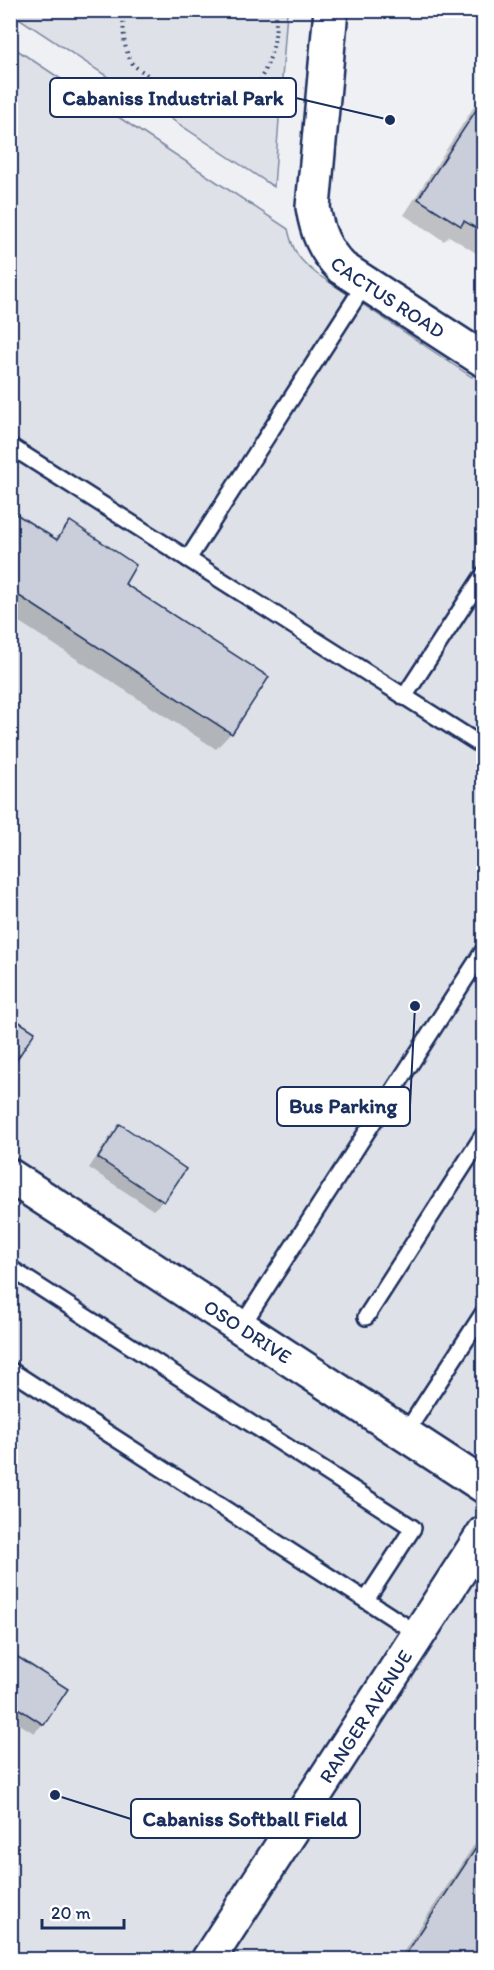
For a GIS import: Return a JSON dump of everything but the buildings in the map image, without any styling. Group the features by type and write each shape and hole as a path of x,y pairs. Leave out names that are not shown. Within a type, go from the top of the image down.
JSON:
{"street":[{"name":"CACTUS ROAD","path":"331,10 313,207 316,226 326,249 342,268 483,360"},
{"name":"OSO DRIVE","path":"10,1176 483,1486"},
{"name":"RANGER AVENUE","path":"208,1959 483,1533"}],"lane":[{"path":"188,559 365,284"},
{"path":"10,446 483,747"},
{"path":"404,697 483,574"},
{"path":"241,1327 483,950"},
{"path":"366,1317 483,1134"},
{"path":"10,1268 413,1528 366,1600"},
{"path":"405,1434 483,1312"},
{"path":"10,1370 418,1634"}],"path":[{"path":"124,10 124,34 128,54 134,66 146,74 175,103 189,110 208,113 223,111 236,105 249,93 262,74 273,48 276,10"}],"shaded area":[{"path":"10,11 483,11 484,361 473,377 302,262 292,246 288,229 11,46"},
{"path":"10,11 287,11 274,187 11,13"},
{"path":"11,46 288,229 298,255 317,274 472,377 484,361 483,1959 11,1959"}],"place":[{"name":"Cabaniss Industrial Park","path":"390,120"},
{"name":"Bus Parking","path":"415,1006"},
{"name":"Cabaniss Softball Field","path":"55,1795"}]}
